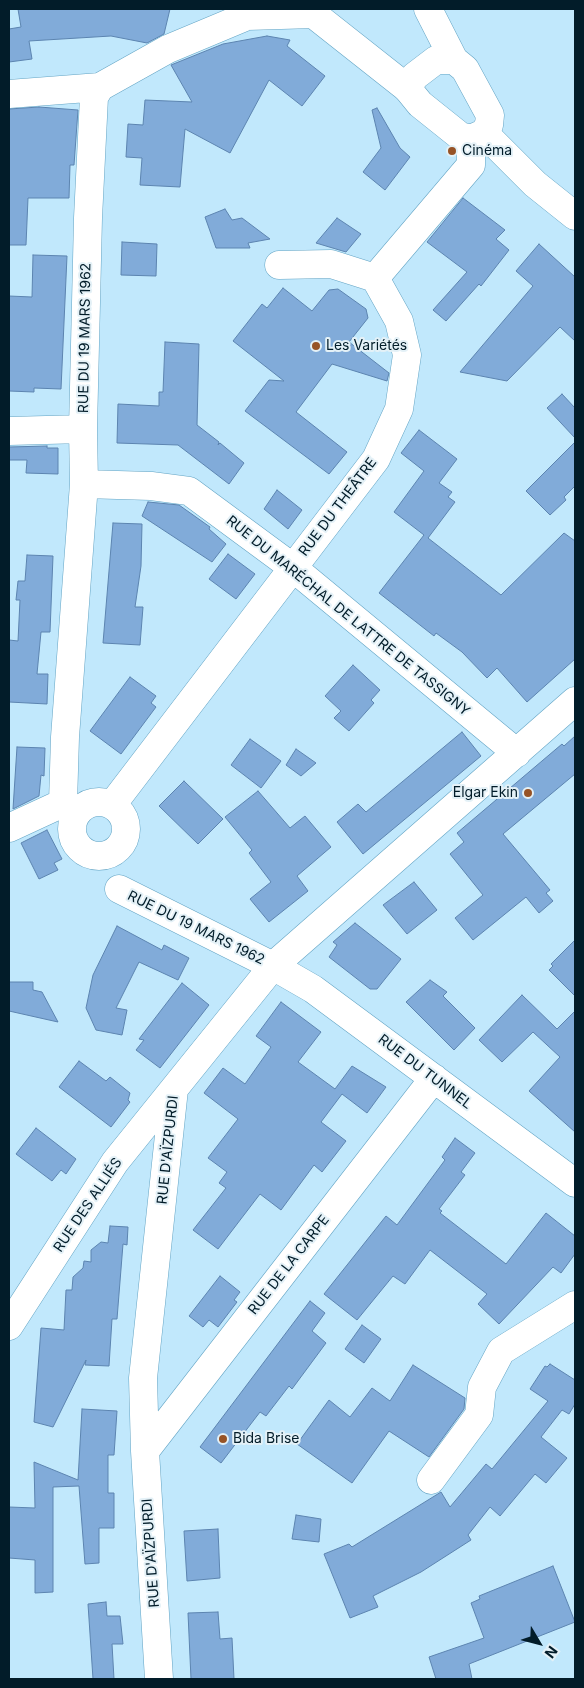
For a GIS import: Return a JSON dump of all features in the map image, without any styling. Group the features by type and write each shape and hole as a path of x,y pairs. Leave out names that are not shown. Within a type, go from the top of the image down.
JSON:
{"street":[{"path":"9,94 100,87 168,49 247,16 310,11 407,88 437,120 460,136 479,144 535,184 575,216"},
{"path":"278,265 331,264 375,278 479,144 489,125 490,115 465,69 445,60 431,16"},
{"path":"407,88 415,76 445,60"},
{"name":"RUE DU 19 MARS 1962","path":"71,807 66,727 84,484 83,428 88,218 94,97 100,87"},
{"name":"RUE DU THEÂTRE","path":"112,805 376,459 399,410 407,355 399,321 375,278"},
{"path":"9,431 83,428"},
{"name":"RUE DU MARÉCHAL DE LATTRE DE TASSIGNY","path":"84,484 151,486 189,491 292,567 517,753"},
{"name":"RUE D'AÏZPURDI","path":"159,1679 145,1452 143,1378 174,1090 273,966 575,701"},
{"path":"9,828 71,807 85,806 96,802 112,805 124,819 125,837 102,853 80,847 74,840 71,807"},
{"name":"RUE DU 19 MARS 1962","path":"102,853 105,875 119,890 273,966"},
{"name":"RUE DU TUNNEL","path":"273,966 313,988 575,1183"},
{"name":"RUE DE LA CARPE","path":"145,1452 434,1078"},
{"name":"RUE DES ALLIÉS","path":"9,1326 116,1162 174,1090"},
{"path":"431,1480 479,1415 482,1387 501,1351 575,1305"}],"building":[{"path":"18,9 170,9 164,34 147,43 111,36 29,41 32,59 9,62 9,29 21,27"},
{"path":"267,36 290,40 287,46 325,76 302,106 269,80 230,153 185,129 180,187 140,185 142,158 126,157 128,124 143,125 145,100 192,102 171,65 223,44"},
{"path":"39,107 78,110 74,165 70,165 69,198 28,198 26,245 9,245 9,109"},
{"path":"377,108 400,148 410,157 385,190 363,172 381,148 372,110"},
{"path":"463,198 505,230 496,239 509,250 481,286 479,284 446,321 433,310 467,272 427,242"},
{"path":"225,209 232,220 242,218 270,239 248,243 250,248 216,248 205,217"},
{"path":"337,218 361,234 346,252 316,243"},
{"path":"122,242 157,244 156,276 121,275"},
{"path":"539,244 575,277 575,341 560,327 507,381 460,372 533,286 516,271"},
{"path":"33,255 67,256 61,389 34,388 34,392 9,391 9,296 32,297"},
{"path":"283,288 312,311 329,290 338,289 366,309 368,318 349,342 389,373 387,381 332,364 296,412 347,452 329,474 245,411 269,380 284,381 233,341 262,304 267,308"},
{"path":"165,342 199,344 197,425 219,442 218,445 220,443 244,463 229,484 178,445 117,443 118,404 159,406 159,392 163,392"},
{"path":"562,394 575,408 575,438 547,408"},
{"path":"419,430 457,459 439,483 452,492 448,497 455,502 428,538 501,595 564,533 575,541 575,659 527,702 497,668 487,678 462,652 436,633 434,636 379,593 424,535 394,512 424,471 401,453"},
{"path":"575,442 575,486 564,497 566,500 550,515 526,491"},
{"path":"47,446 47,448 58,448 58,474 26,473 27,460 9,460 9,447"},
{"path":"277,490 302,510 288,529 264,509"},
{"path":"148,502 179,505 210,527 209,529 226,544 212,562 142,516"},
{"path":"113,523 142,524 141,566 135,607 143,607 140,645 103,643"},
{"path":"228,554 255,574 236,599 209,579"},
{"path":"27,555 53,556 50,632 41,632 37,674 48,674 47,704 9,702 9,640 18,641 20,600 16,600 18,581 25,581"},
{"path":"353,665 380,690 371,700 374,703 349,731 334,718 341,711 325,696"},
{"path":"130,677 156,696 151,703 156,707 121,754 90,731"},
{"path":"462,732 481,756 363,854 337,822 358,804 366,812"},
{"path":"575,736 575,774 503,834 550,890 546,893 553,901 539,913 526,897 473,940 455,918 483,895 450,854 464,842 457,833 562,744 564,746"},
{"path":"250,739 281,761 261,788 231,765"},
{"path":"17,747 45,748 44,776 41,775 39,796 13,809"},
{"path":"296,749 316,763 301,776 286,765"},
{"path":"184,781 223,819 198,844 159,806"},
{"path":"258,791 290,828 305,816 331,847 297,876 308,891 269,922 250,899 271,882 249,853 252,850 225,817"},
{"path":"47,830 62,859 54,863 58,870 39,879 21,843"},
{"path":"414,882 437,910 407,934 383,905"},
{"path":"355,923 401,959 377,989 370,989 329,957 337,945 333,942"},
{"path":"117,926 162,950 164,945 189,958 178,980 139,962 116,1008 127,1010 122,1035 96,1030 86,1008 93,975"},
{"path":"575,940 575,996 549,970 553,966 551,964"},
{"path":"430,980 447,992 443,996 475,1028 454,1050 406,1002"},
{"path":"9,982 33,982 33,990 42,992 58,1022 9,1011"},
{"path":"182,983 209,1005 160,1068 136,1050 144,1040 139,1039"},
{"path":"522,995 557,1029 575,1011 575,1132 529,1091 560,1057 533,1032 502,1062 479,1040"},
{"path":"281,1002 321,1032 298,1062 335,1089 352,1066 386,1087 367,1113 342,1094 321,1122 346,1141 322,1172 314,1165 281,1210 260,1194 218,1249 193,1230 226,1188 219,1183 227,1172 208,1158 238,1119 204,1093 223,1068 245,1084 271,1047 256,1036"},
{"path":"79,1061 106,1081 110,1077 130,1093 128,1100 130,1102 111,1127 59,1087"},
{"path":"36,1128 76,1159 66,1174 61,1170 52,1181 16,1154"},
{"path":"455,1138 475,1153 461,1172 465,1175 439,1209 442,1211 440,1213 506,1264 546,1213 575,1236 575,1254 561,1273 553,1267 499,1324 478,1304 487,1294 430,1250 405,1284 393,1276 357,1320 324,1294 386,1216 397,1225 445,1160 442,1157"},
{"path":"110,1226 128,1227 127,1245 123,1244 117,1319 112,1319 109,1366 85,1365 86,1360 53,1427 34,1422 41,1328 64,1330 66,1290 72,1290 73,1277 83,1268 84,1261 91,1262 91,1250 101,1242 108,1243"},
{"path":"220,1276 240,1292 234,1300 237,1302 218,1327 209,1320 203,1327 189,1316"},
{"path":"310,1301 325,1313 312,1331 326,1343 292,1389 289,1386 266,1416 260,1412 221,1463 200,1447"},
{"path":"362,1325 381,1339 364,1363 345,1349"},
{"path":"550,1364 575,1380 575,1404 569,1414 562,1410 541,1437 567,1458 546,1483 535,1474 500,1516 490,1507 468,1535 471,1540 421,1572 373,1596 378,1607 350,1618 324,1554 349,1544 352,1547 441,1492 450,1507 486,1464 492,1469 548,1401 530,1389 545,1366 547,1367"},
{"path":"413,1365 465,1398 464,1409 429,1457 389,1431 352,1483 297,1444 329,1400 350,1417 372,1388 390,1401"},
{"path":"82,1409 117,1411 114,1455 108,1455 108,1493 114,1493 114,1528 99,1528 99,1563 85,1564 79,1486 53,1487 53,1592 35,1593 35,1560 9,1558 9,1507 35,1508 34,1462 78,1480"},
{"path":"296,1515 321,1519 319,1542 292,1539"},
{"path":"218,1529 220,1578 187,1581 184,1531"},
{"path":"553,1566 575,1622 469,1664 472,1679 436,1679 429,1657 484,1638 471,1603 480,1599 479,1596"},
{"path":"106,1602 107,1616 120,1616 123,1644 112,1644 114,1679 93,1679 88,1604"},
{"path":"218,1612 220,1639 232,1638 234,1679 191,1679 188,1613"}],"place":[{"name":"Cinéma","path":"452,151"},
{"name":"Les Variétés","path":"316,346"},
{"name":"Elgar Ekin","path":"528,793"},
{"name":"Bida Brise","path":"223,1439"}]}
